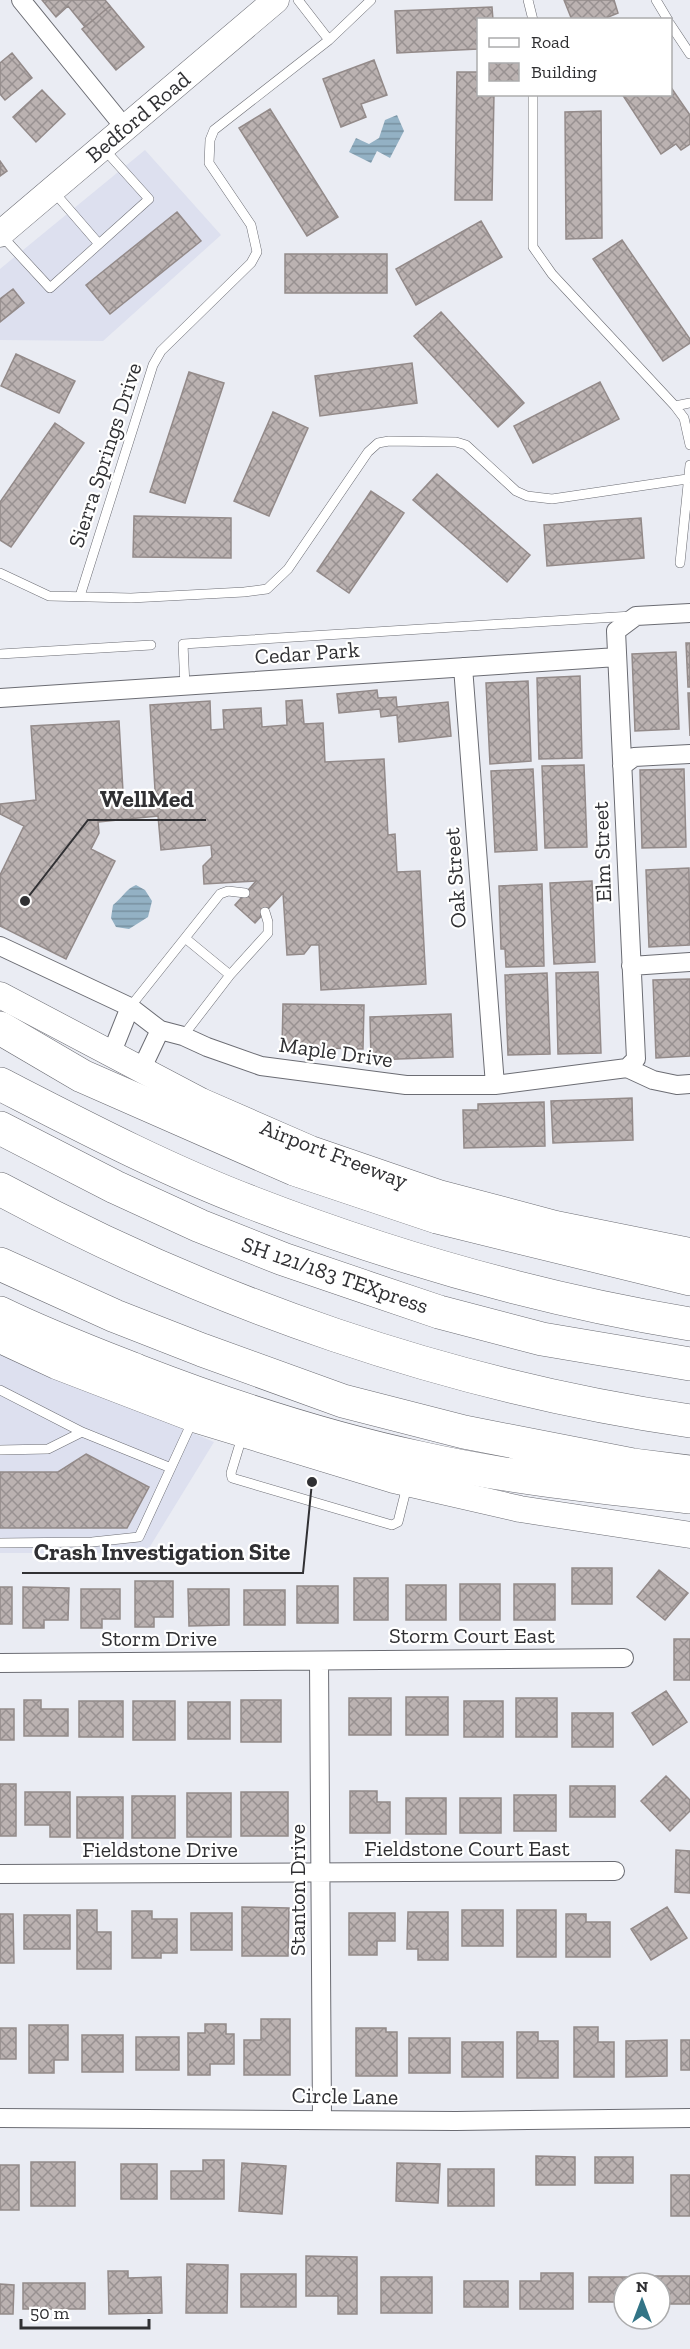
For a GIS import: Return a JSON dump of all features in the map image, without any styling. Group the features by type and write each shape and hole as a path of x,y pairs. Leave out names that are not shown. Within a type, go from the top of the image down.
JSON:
{"highway":[{"path":"0,1028 82,1076 294,1169 437,1217 690,1279"},
{"path":"0,1084 143,1155 227,1192 362,1244 510,1286 623,1313 690,1324"},
{"name":"SH 121/183 TEXpress","path":"0,1128 115,1187 200,1226 283,1259 439,1312 542,1340 690,1364"},
{"path":"0,1190 142,1260 312,1327 487,1379 576,1400 690,1421"},
{"path":"0,1212 59,1239 142,1260"},
{"path":"0,1264 115,1316 343,1401 464,1432 633,1465 690,1472"},
{"path":"0,1313 96,1355 259,1416 336,1438 421,1459 512,1476 690,1497"}],"main road":[{"name":"Bedford Road","path":"0,234 276,0"},
{"name":"Airport Freeway","path":"0,995 112,1052 201,1101 311,1149 428,1190 556,1224 690,1251"},
{"path":"0,1340 56,1366 194,1419 408,1483 520,1509 690,1535"}],"street":[{"path":"21,0 125,128"},
{"path":"636,616 690,613"},
{"name":"Elm Street","path":"627,1068 636,1059 616,631 636,616"},
{"name":"Cedar Park","path":"0,698 617,657"},
{"name":"Oak Street","path":"463,667 495,1085"},
{"path":"622,766 634,757 690,754"},
{"name":"Maple Drive","path":"0,946 130,1007 159,1030 183,1036 261,1066 406,1085 495,1085 627,1068"},
{"path":"631,966 690,962"},
{"path":"112,1052 130,1007"},
{"path":"142,1068 159,1030"},
{"path":"627,1068 653,1080 677,1085 690,1084"},
{"name":"Storm Court East","path":"319,1660 624,1658"},
{"name":"Storm Drive","path":"0,1663 319,1660"},
{"name":"Stanton Drive","path":"319,1660 322,2120"},
{"name":"Fieldstone Court East","path":"320,1872 615,1872"},
{"name":"Fieldstone Drive","path":"0,1874 320,1872"},
{"name":"Circle Lane","path":"0,2118 456,2121 690,2118"}],"lane":[{"path":"298,0 329,40"},
{"name":"Sierra Springs Drive","path":"80,596 153,364 161,351 251,263 258,252 251,225 209,163 210,140 214,130 329,40 371,0"},
{"path":"528,0 532,18"},
{"path":"656,0 667,18"},
{"path":"672,27 690,54"},
{"path":"533,96 533,247 552,274 675,406 684,418 690,445"},
{"path":"0,234 50,288 148,199 102,147"},
{"path":"52,190 99,244"},
{"path":"675,406 690,403"},
{"path":"0,573 49,596 131,598 244,592 267,588 288,569 368,452 378,443 389,441 456,442 466,445 516,491 527,496 552,499 687,479"},
{"path":"680,563 690,465"},
{"path":"185,686 183,644 636,616"},
{"path":"0,654 151,645"},
{"path":"130,1007 220,894 228,891 245,893"},
{"path":"183,1036 230,975 268,933 265,912"},
{"path":"185,938 230,975"},
{"path":"0,1390 82,1432 171,1468"},
{"path":"0,1543 92,1542 138,1537 194,1419"},
{"path":"0,1450 48,1449 82,1432"},
{"path":"243,1434 231,1473 232,1478 392,1525 398,1522 408,1483"}],"shaded area":[{"path":"145,150 221,235 103,341 0,340 0,269"},
{"path":"0,1351 214,1442 146,1553 0,1553"}],"water":[{"path":"397,115 404,131 390,158 377,151 371,163 349,152 356,138 369,144 379,138 385,120"},
{"path":"136,885 145,890 152,901 148,917 129,929 116,927 111,918 113,905"}],"building":[{"path":"42,0 105,0 110,6 85,27 68,6 56,17"},
{"path":"564,0 614,0 618,13 606,18 571,18"},
{"path":"110,6 144,47 116,70 82,29"},
{"path":"492,7 493,18 477,18 477,49 397,53 395,11"},
{"path":"12,53 32,78 5,100 0,94 0,63"},
{"path":"374,60 387,95 361,104 366,117 341,127 323,79"},
{"path":"457,72 477,72 477,96 494,96 492,200 455,200"},
{"path":"672,89 690,115 690,144 681,150 676,144 661,154 623,96 672,96"},
{"path":"42,90 65,114 36,142 13,117"},
{"path":"270,109 338,217 307,236 239,128"},
{"path":"601,111 602,238 566,239 565,112"},
{"path":"0,161 7,171 0,176"},
{"path":"177,212 201,241 110,314 86,285"},
{"path":"481,221 502,257 416,305 396,269"},
{"path":"622,240 690,339 690,343 663,361 593,259"},
{"path":"285,254 387,254 387,293 285,293"},
{"path":"13,289 24,303 0,322 0,299"},
{"path":"441,312 524,403 498,427 414,336"},
{"path":"16,354 75,381 59,413 1,386"},
{"path":"412,363 417,403 320,416 315,376"},
{"path":"189,372 224,383 185,503 150,492"},
{"path":"600,382 619,419 533,463 514,426"},
{"path":"273,412 308,428 269,516 234,501"},
{"path":"55,423 84,443 11,547 0,540 0,502"},
{"path":"437,474 530,555 507,582 413,500"},
{"path":"371,491 404,513 349,593 317,571"},
{"path":"134,516 231,518 231,558 133,557"},
{"path":"641,518 644,558 547,566 544,525"},
{"path":"686,643 690,643 690,687 688,687"},
{"path":"676,652 679,729 635,731 632,654"},
{"path":"580,676 582,758 539,759 537,678"},
{"path":"528,681 531,761 490,764 486,683"},
{"path":"377,690 378,698 396,697 397,707 448,702 451,736 399,742 397,715 381,717 380,709 339,713 337,694"},
{"path":"688,693 690,693 690,736"},
{"path":"302,700 304,724 323,723 325,762 384,759 388,835 395,834 397,872 420,871 426,984 321,990 319,945 311,945 304,954 287,955 283,893 255,923 235,905 256,881 204,884 203,866 212,857 211,845 161,850 158,816 98,822 99,833 91,849 115,861 66,959 0,926 0,875 24,826 0,814 0,804 36,800 31,726 119,721 124,809 156,807 150,705 210,701 211,730 224,729 223,710 261,708 262,727 287,725 286,701"},
{"path":"584,765 587,847 545,848 542,766"},
{"path":"533,769 537,850 495,852 491,771"},
{"path":"684,769 686,847 642,848 640,770"},
{"path":"689,868 690,945 649,947 646,870"},
{"path":"592,881 595,962 554,964 550,883"},
{"path":"542,884 544,966 506,967 505,949 501,949 499,886"},
{"path":"598,972 601,1053 558,1054 556,973"},
{"path":"547,973 550,1054 508,1055 505,975"},
{"path":"690,979 690,1056 656,1058 653,980"},
{"path":"283,1004 364,1005 363,1049 282,1047"},
{"path":"451,1014 453,1057 371,1060 370,1017"},
{"path":"632,1098 633,1140 553,1143 551,1101"},
{"path":"544,1102 545,1146 464,1148 463,1110 478,1110 478,1104"},
{"path":"86,1454 149,1487 127,1528 0,1528 0,1472 58,1472"},
{"path":"572,1568 612,1568 612,1604 572,1604"},
{"path":"659,1570 688,1593 665,1620 637,1597"},
{"path":"354,1578 388,1578 388,1620 354,1620"},
{"path":"135,1581 173,1581 173,1617 154,1617 154,1627 135,1627"},
{"path":"460,1584 500,1584 500,1620 460,1620"},
{"path":"514,1584 555,1584 555,1620 514,1620"},
{"path":"406,1585 446,1585 446,1620 406,1620"},
{"path":"297,1586 338,1586 338,1623 297,1623"},
{"path":"0,1587 12,1587 12,1624 0,1624"},
{"path":"23,1587 69,1588 68,1620 44,1620 44,1628 23,1628"},
{"path":"81,1589 120,1589 120,1619 102,1619 102,1628 81,1628"},
{"path":"188,1589 229,1589 229,1625 189,1626"},
{"path":"244,1590 285,1590 285,1625 244,1625"},
{"path":"674,1639 690,1639 690,1680 674,1680"},
{"path":"666,1691 687,1722 653,1745 632,1713"},
{"path":"406,1697 448,1697 448,1735 406,1735"},
{"path":"349,1698 391,1698 391,1735 349,1735"},
{"path":"516,1698 557,1698 557,1737 516,1737"},
{"path":"24,1700 41,1700 41,1709 68,1709 68,1736 24,1736"},
{"path":"241,1700 281,1700 281,1742 241,1742"},
{"path":"79,1701 123,1701 123,1737 79,1737"},
{"path":"133,1701 175,1701 175,1740 133,1740"},
{"path":"464,1701 503,1701 503,1737 464,1737"},
{"path":"188,1702 230,1702 230,1739 188,1739"},
{"path":"0,1709 14,1709 14,1740 0,1740"},
{"path":"572,1713 613,1713 613,1747 572,1747"},
{"path":"666,1776 690,1800 690,1811 670,1831 641,1801"},
{"path":"0,1784 16,1784 16,1836 0,1836"},
{"path":"570,1786 615,1786 615,1817 570,1817"},
{"path":"350,1791 377,1791 377,1802 390,1802 390,1833 350,1833"},
{"path":"25,1792 70,1792 70,1837 50,1837 50,1825 25,1825"},
{"path":"241,1792 288,1792 288,1836 241,1836"},
{"path":"187,1793 231,1793 231,1837 187,1837"},
{"path":"514,1795 556,1795 556,1831 514,1831"},
{"path":"132,1796 175,1796 175,1838 132,1838"},
{"path":"77,1797 123,1797 123,1838 77,1838"},
{"path":"406,1798 446,1798 446,1834 406,1834"},
{"path":"460,1798 501,1798 501,1833 460,1833"},
{"path":"676,1850 690,1851 690,1893 675,1892"},
{"path":"242,1907 289,1908 288,1956 242,1956"},
{"path":"667,1907 687,1938 651,1960 631,1929"},
{"path":"77,1910 97,1910 97,1932 111,1932 111,1969 77,1969"},
{"path":"462,1910 503,1910 503,1946 462,1946"},
{"path":"517,1910 556,1910 556,1957 517,1957"},
{"path":"132,1911 152,1911 152,1919 177,1919 177,1953 161,1953 161,1958 132,1958"},
{"path":"408,1912 448,1912 448,1960 418,1960 418,1949 407,1949"},
{"path":"191,1913 232,1913 232,1950 191,1950"},
{"path":"349,1913 395,1913 395,1941 377,1941 377,1955 349,1955"},
{"path":"0,1914 13,1914 14,1963 0,1963"},
{"path":"566,1914 586,1914 586,1922 610,1922 610,1957 566,1957"},
{"path":"24,1915 70,1915 70,1949 24,1949"},
{"path":"261,2019 290,2019 290,2075 244,2075 244,2040 261,2040"},
{"path":"205,2024 226,2024 226,2034 234,2034 234,2064 210,2064 210,2075 188,2075 188,2033 205,2033"},
{"path":"29,2025 68,2025 68,2060 54,2060 54,2073 29,2073"},
{"path":"574,2027 598,2027 598,2042 614,2042 614,2077 574,2077"},
{"path":"0,2028 16,2028 16,2059 0,2059"},
{"path":"356,2028 386,2028 386,2032 397,2032 397,2076 356,2076"},
{"path":"517,2032 538,2032 538,2041 558,2041 558,2078 517,2078"},
{"path":"82,2035 123,2035 123,2072 82,2072"},
{"path":"136,2037 179,2037 179,2070 136,2070"},
{"path":"409,2038 450,2038 450,2073 409,2073"},
{"path":"667,2040 667,2076 626,2077 626,2041"},
{"path":"681,2040 690,2040 690,2070 681,2070"},
{"path":"462,2042 503,2042 503,2077 462,2077"},
{"path":"536,2156 575,2157 575,2185 536,2185"},
{"path":"595,2157 633,2157 633,2183 595,2183"},
{"path":"203,2160 224,2160 224,2199 171,2199 171,2171 203,2171"},
{"path":"31,2162 75,2162 75,2206 31,2206"},
{"path":"242,2163 286,2166 282,2214 239,2211"},
{"path":"397,2163 440,2164 438,2203 396,2201"},
{"path":"121,2164 157,2164 157,2199 121,2199"},
{"path":"0,2165 19,2165 19,2210 0,2210"},
{"path":"448,2169 494,2169 494,2206 448,2206"},
{"path":"671,2175 690,2175 690,2216 671,2216"},
{"path":"306,2256 357,2257 357,2314 338,2314 338,2296 306,2296"},
{"path":"187,2264 228,2265 227,2313 186,2313"},
{"path":"108,2271 128,2271 128,2278 161,2277 162,2313 109,2314"},
{"path":"541,2273 573,2273 573,2309 520,2309 520,2281 541,2281"},
{"path":"241,2274 296,2274 296,2307 241,2307"},
{"path":"672,2276 690,2276 690,2304 672,2304"},
{"path":"381,2277 432,2277 432,2313 381,2313"},
{"path":"589,2277 612,2277 612,2302 589,2302"},
{"path":"464,2281 508,2281 508,2307 464,2307"},
{"path":"23,2283 85,2283 85,2309 23,2309"},
{"path":"0,2284 14,2285 13,2314 0,2314"}],"place":[{"name":"WellMed","path":"25,901"},
{"name":"Crash Investigation Site","path":"312,1482"}]}
